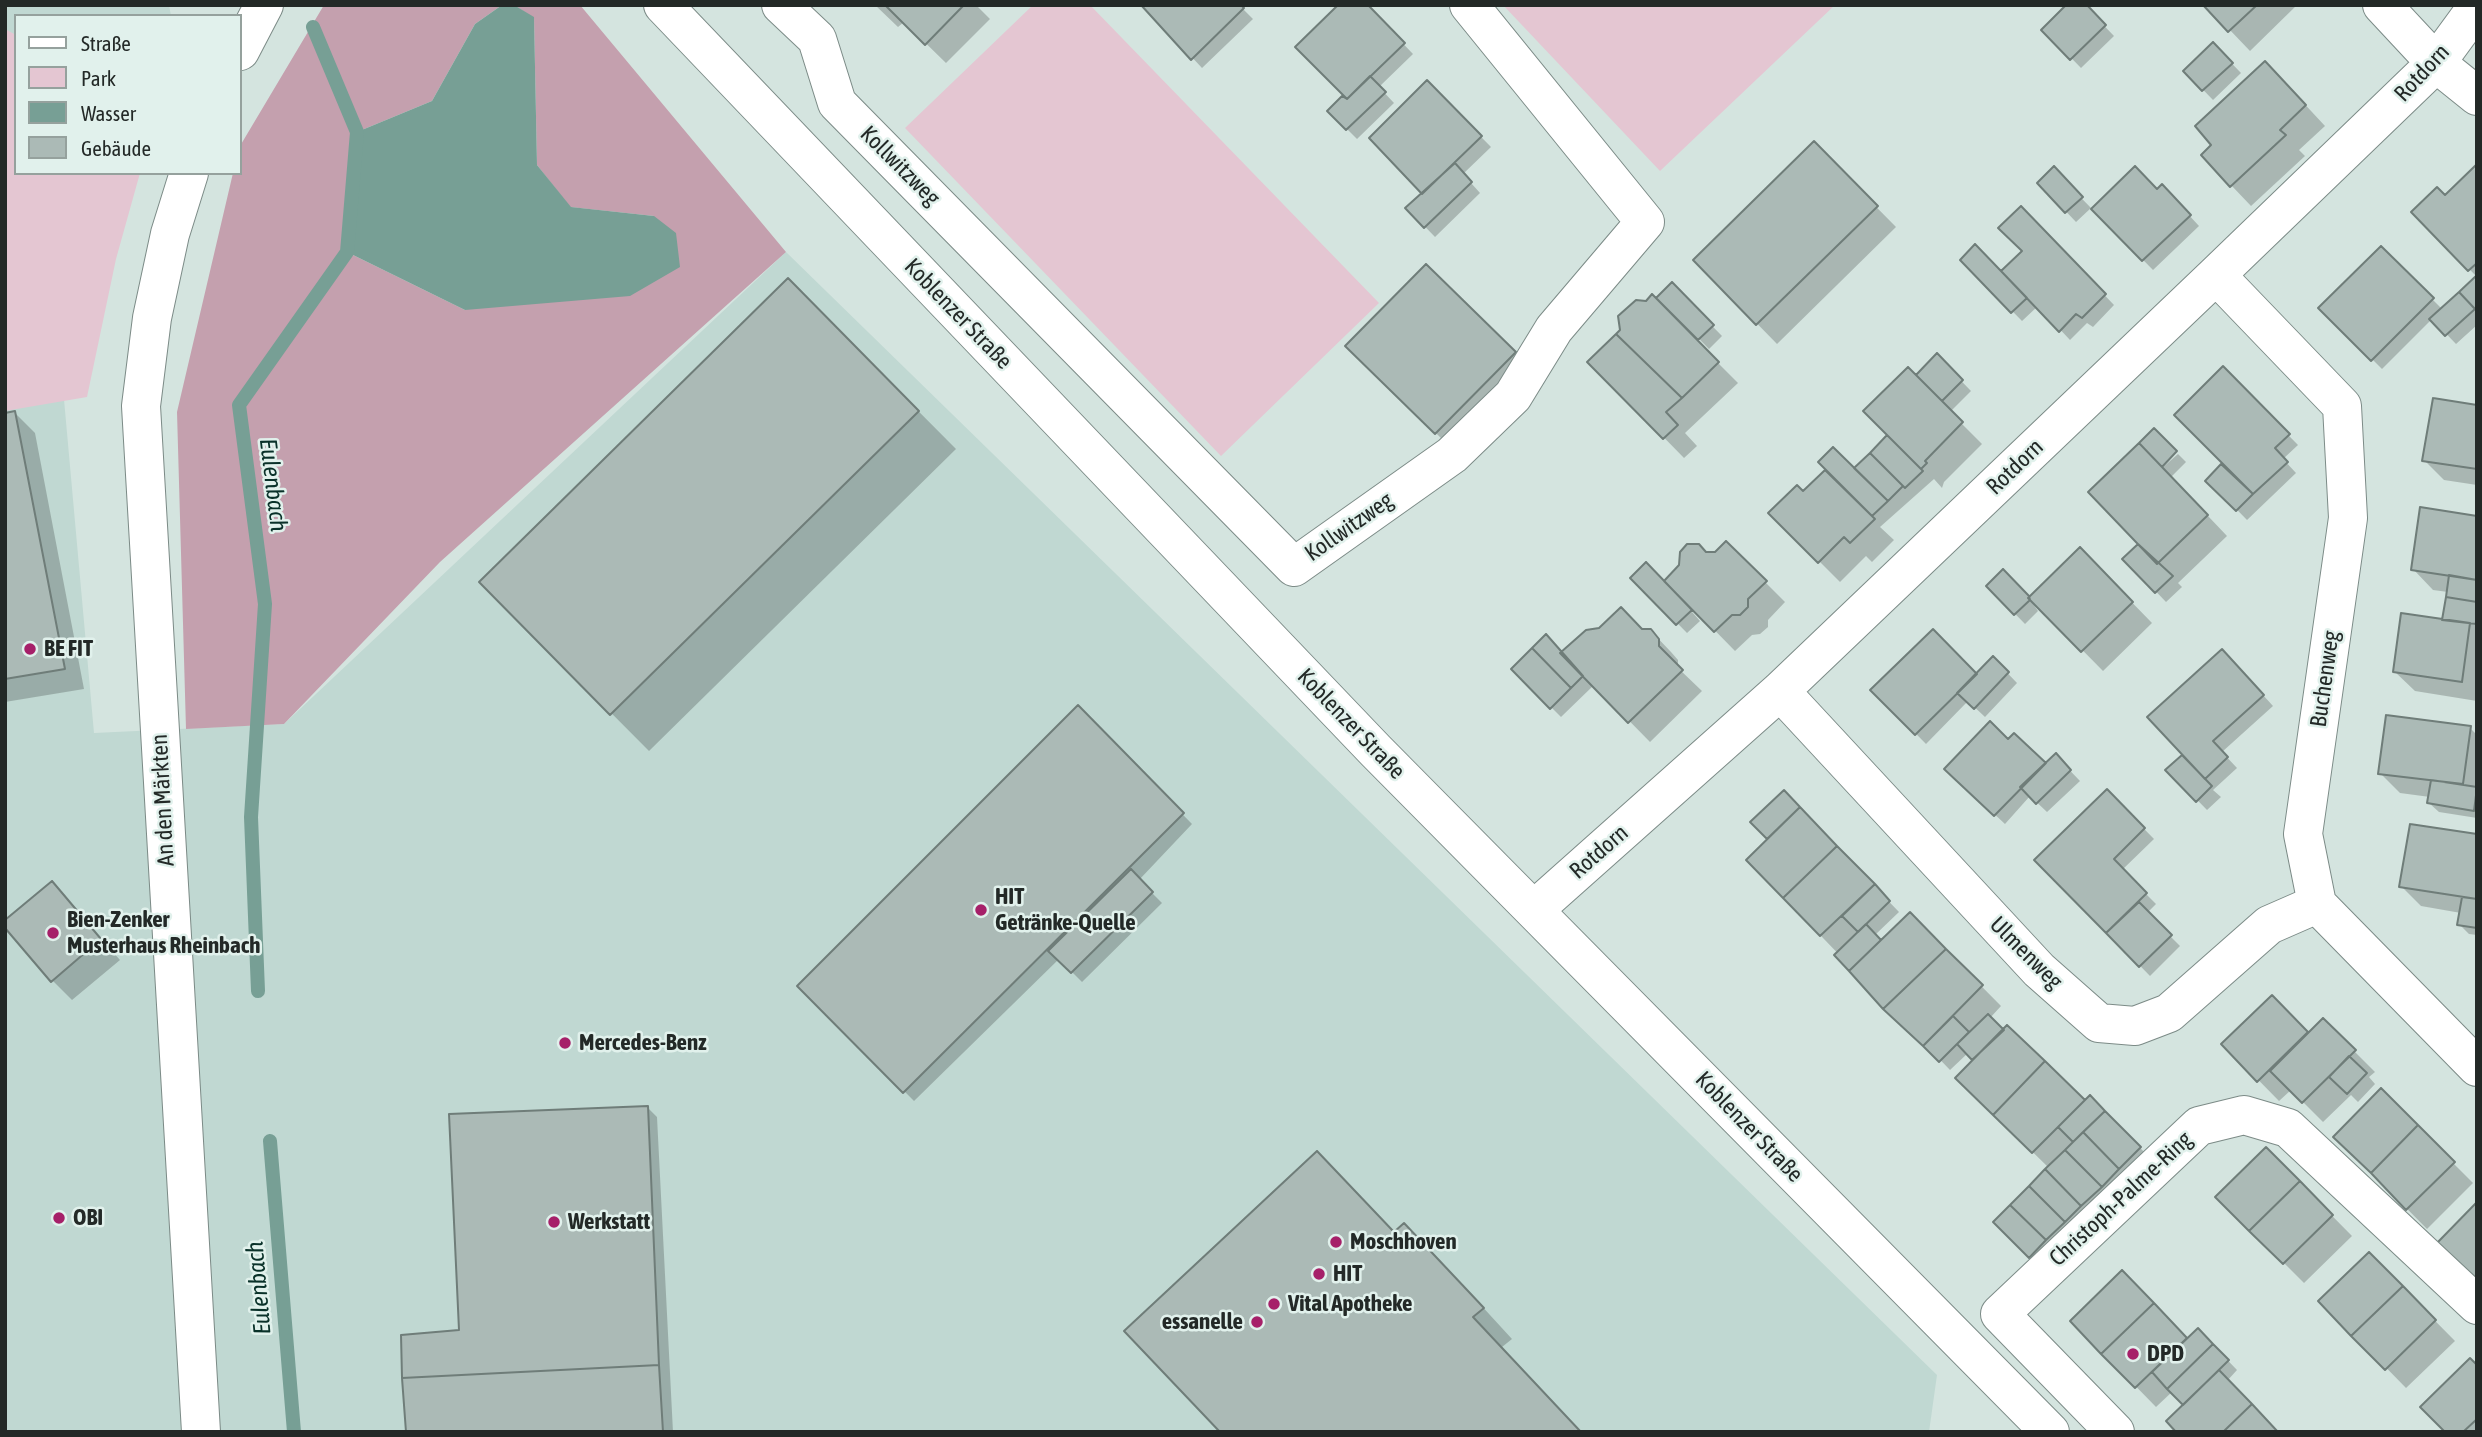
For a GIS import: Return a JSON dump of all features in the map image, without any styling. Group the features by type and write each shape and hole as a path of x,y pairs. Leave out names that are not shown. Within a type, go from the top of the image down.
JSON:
{"street":[{"path":"242,47 264,5"},
{"name":"Koblenzer Straße","path":"663,5 1375,750 2050,1432"},
{"name":"Kollwitzweg","path":"781,5 817,39 838,103 1294,567 1452,455 1505,404 1513,396 1554,329 1645,222 1469,5"},
{"path":"2382,5 2436,63 2477,96"},
{"name":"Rotdorn","path":"1535,909 1780,691 2216,275 2436,63 2477,7"},
{"name":"An den Märkten","path":"188,175 170,234 152,318 141,406 201,1432"},
{"name":"Buchenweg","path":"2216,275 2342,406 2348,518 2303,834 2317,904"},
{"name":"Ulmenweg","path":"1780,691 2039,970 2099,1023 2135,1026 2169,1013 2269,925 2317,904"},
{"path":"2317,904 2477,1067"},
{"name":"Christoph-Palme-Ring","path":"1966,1348 2199,1126 2244,1115 2288,1128 2477,1306"},
{"path":"2000,1314 2115,1432"}],"shaded area":[{"path":"5,5 169,5 171,14 14,14 14,175 16,175 61,366 94,733 284,724 786,252 1937,1375 1929,1432 5,1432"},
{"path":"324,5 502,5 475,24 432,101 357,132 347,252 465,310 654,216 570,207 537,165 534,18 514,5 580,5 786,252 440,562 284,724 186,729 177,412 233,175 242,175 242,143"}],"green space":[{"path":"1033,5 1090,5 1379,303 1221,456 905,128"},
{"path":"1503,5 1835,5 1660,171"},
{"path":"5,29 14,34 14,175 139,175 116,259 87,397 5,411"}],"water":[{"path":"502,5 514,5 534,17 537,165 571,207 654,216 676,233 680,267 630,296 465,310 347,252 357,132 432,101 475,24"}],"building":[{"path":"885,5 964,5 925,45"},
{"path":"1141,5 1241,5 1244,8 1191,60"},
{"path":"1338,5 1368,5 1405,43 1347,99 1295,47"},
{"path":"2066,5 2087,5 2106,25 2070,60 2041,30"},
{"path":"2203,5 2257,5 2228,32"},
{"path":"2213,42 2233,63 2202,91 2183,71"},
{"path":"2265,61 2306,105 2280,130 2286,135 2230,187 2201,155 2211,145 2195,126"},
{"path":"1370,76 1386,92 1346,130 1327,111 1342,96 1347,99"},
{"path":"1427,80 1482,136 1422,194 1369,138"},
{"path":"1814,141 1878,206 1756,325 1693,260"},
{"path":"1455,163 1472,182 1424,228 1405,208"},
{"path":"2477,164 2477,263 2468,271 2411,212 2437,187 2445,195"},
{"path":"2054,166 2083,197 2065,213 2037,183"},
{"path":"2135,166 2157,189 2162,184 2191,215 2142,261 2091,209"},
{"path":"2021,206 2106,294 2082,318 2076,314 2059,332 2001,271 2022,251 1998,228"},
{"path":"1975,244 2027,298 2011,313 1960,260"},
{"path":"2381,246 2434,298 2371,361 2318,308"},
{"path":"1426,264 1516,352 1435,434 1345,346"},
{"path":"2477,275 2477,308 2475,309 2459,292"},
{"path":"788,278 919,411 610,715 479,582"},
{"path":"1672,282 1714,325 1698,340 1656,298"},
{"path":"2459,292 2475,309 2445,336 2429,319"},
{"path":"1652,294 1719,362 1682,398 1616,334 1620,330 1618,316 1636,300 1646,301"},
{"path":"1616,334 1682,398 1666,412 1678,425 1663,439 1587,362"},
{"path":"1937,353 1963,380 1942,401 1916,375"},
{"path":"2223,366 2290,434 2275,448 2288,462 2253,494 2174,415"},
{"path":"1908,367 1963,422 1925,461 1927,463 1921,469 1863,411"},
{"path":"2433,398 2477,405 2477,469 2422,461"},
{"path":"15,411 65,669 5,679 5,413"},
{"path":"2154,428 2177,451 2162,467 2139,443"},
{"path":"1887,435 1923,471 1905,488 1870,453"},
{"path":"2139,443 2208,515 2157,564 2088,492"},
{"path":"1833,447 1888,501 1872,516 1818,462"},
{"path":"1870,453 1903,486 1888,501 1854,468"},
{"path":"2221,464 2253,494 2236,511 2205,481"},
{"path":"1825,470 1875,519 1850,543 1844,537 1818,563 1768,513 1797,485 1803,491"},
{"path":"2420,507 2477,516 2477,580 2411,570"},
{"path":"1726,541 1767,581 1748,599 1748,607 1740,615 1732,615 1714,632 1664,581 1679,565 1680,552 1687,544 1699,544 1706,552 1715,552"},
{"path":"2138,544 2173,576 2155,593 2122,559"},
{"path":"2080,547 2133,602 2081,652 2028,598"},
{"path":"1646,562 1692,610 1676,625 1630,578"},
{"path":"2003,569 2030,600 2014,615 1986,586"},
{"path":"2449,575 2477,580 2477,602 2446,597"},
{"path":"2446,597 2477,602 2477,624 2442,620"},
{"path":"1621,607 1642,629 1651,629 1659,639 1659,646 1683,670 1628,723 1560,653 1586,630 1599,628"},
{"path":"2401,613 2470,623 2462,682 2393,672"},
{"path":"1933,629 1977,674 1915,735 1870,690"},
{"path":"1546,634 1583,676 1571,688 1532,648"},
{"path":"1532,648 1571,688 1550,709 1511,669"},
{"path":"2222,649 2264,695 2213,741 2228,757 2205,779 2147,717"},
{"path":"1993,656 2009,672 1974,709 1957,693"},
{"name":"HIT Getränke-Quelle","path":"1078,705 1184,813 903,1093 797,986"},
{"path":"2386,715 2471,726 2463,784 2378,774"},
{"path":"1990,721 2008,739 2014,733 2046,763 1994,816 1944,769"},
{"path":"2056,753 2071,770 2036,804 2020,787"},
{"path":"2182,755 2212,786 2196,802 2165,770"},
{"path":"2431,780 2477,787 2474,811 2427,803"},
{"path":"2107,789 2145,828 2114,859 2147,893 2106,933 2034,860"},
{"path":"1784,790 1800,807 1767,839 1750,822"},
{"path":"1800,807 1837,846 1783,898 1746,860"},
{"path":"2410,824 2477,834 2477,899 2399,887"},
{"path":"1837,846 1875,884 1820,936 1783,898"},
{"path":"1131,869 1153,892 1071,973 1048,951"},
{"name":"Bien-Zenker Musterhaus Rheinbach","path":"52,881 101,939 51,982 5,928 5,920"},
{"path":"1875,884 1890,901 1858,932 1842,916"},
{"path":"2462,897 2477,899 2477,928 2457,925"},
{"path":"2139,902 2172,935 2139,967 2106,933"},
{"path":"1910,912 1946,949 1883,1009 1849,971"},
{"path":"1866,924 1881,940 1849,971 1834,955"},
{"path":"1946,949 1983,985 1923,1046 1883,1009"},
{"path":"2272,995 2308,1032 2257,1082 2221,1044"},
{"path":"1988,1014 2004,1030 1972,1060 1957,1044"},
{"path":"1953,1016 1969,1032 1939,1062 1923,1046"},
{"path":"2323,1018 2356,1050 2302,1103 2270,1071"},
{"path":"2007,1025 2045,1061 1993,1115 1955,1078"},
{"path":"2349,1056 2367,1073 2347,1094 2329,1077"},
{"path":"2045,1061 2085,1100 2032,1153 1993,1115"},
{"path":"2381,1088 2418,1125 2371,1173 2333,1137"},
{"path":"2090,1095 2105,1111 2073,1142 2058,1127"},
{"name":"Werkstatt","path":"648,1106 659,1365 402,1378 401,1335 459,1330 449,1114"},
{"path":"2105,1111 2141,1147 2119,1169 2083,1132"},
{"path":"2418,1125 2455,1162 2406,1210 2371,1173"},
{"path":"2083,1132 2119,1169 2102,1187 2065,1150"},
{"path":"2266,1147 2300,1181 2249,1231 2215,1197"},
{"path":"2065,1150 2102,1187 2081,1206 2045,1169"},
{"name":"HIT","path":"1317,1151 1394,1232 1404,1223 1484,1308 1473,1317 1581,1432 1220,1432 1124,1331"},
{"path":"2045,1169 2081,1206 2065,1222 2029,1186"},
{"path":"2300,1181 2333,1215 2283,1264 2249,1231"},
{"path":"2029,1186 2065,1222 2046,1240 2010,1205"},
{"path":"2477,1202 2477,1276 2473,1280 2437,1243"},
{"path":"2010,1205 2046,1240 2029,1258 1993,1222"},
{"path":"2369,1252 2403,1286 2351,1336 2318,1301"},
{"path":"2122,1270 2154,1303 2101,1354 2070,1321"},
{"path":"2403,1286 2436,1320 2385,1370 2351,1336"},
{"path":"2154,1303 2187,1338 2135,1388 2101,1354"},
{"path":"2198,1328 2213,1344 2167,1389 2152,1372"},
{"path":"2213,1344 2229,1360 2183,1405 2167,1389"},
{"path":"2470,1358 2477,1365 2477,1419 2463,1432 2445,1432 2420,1407"},
{"path":"659,1365 663,1432 406,1432 402,1378"},
{"path":"2219,1370 2252,1404 2223,1432 2176,1432 2166,1421"},
{"path":"2252,1404 2278,1432 2223,1432"},
{"path":"2477,1419 2477,1432 2463,1432"}],"waterway":[{"name":"Eulenbach","path":"258,991 251,817 265,604 239,405 347,252 357,132 313,27"},
{"name":"Eulenbach","path":"270,1141 294,1432"}],"place":[{"name":"BE FIT","path":"30,649"},
{"name":"HIT Getränke-Quelle","path":"981,910"},
{"name":"Bien-Zenker Musterhaus Rheinbach","path":"53,933"},
{"name":"Mercedes-Benz","path":"565,1043"},
{"name":"OBI","path":"59,1218"},
{"name":"Werkstatt","path":"554,1222"},
{"name":"Moschhoven","path":"1336,1242"},
{"name":"HIT","path":"1319,1274"},
{"name":"Vital Apotheke","path":"1274,1304"},
{"name":"essanelle","path":"1257,1322"},
{"name":"DPD","path":"2133,1354"}]}
